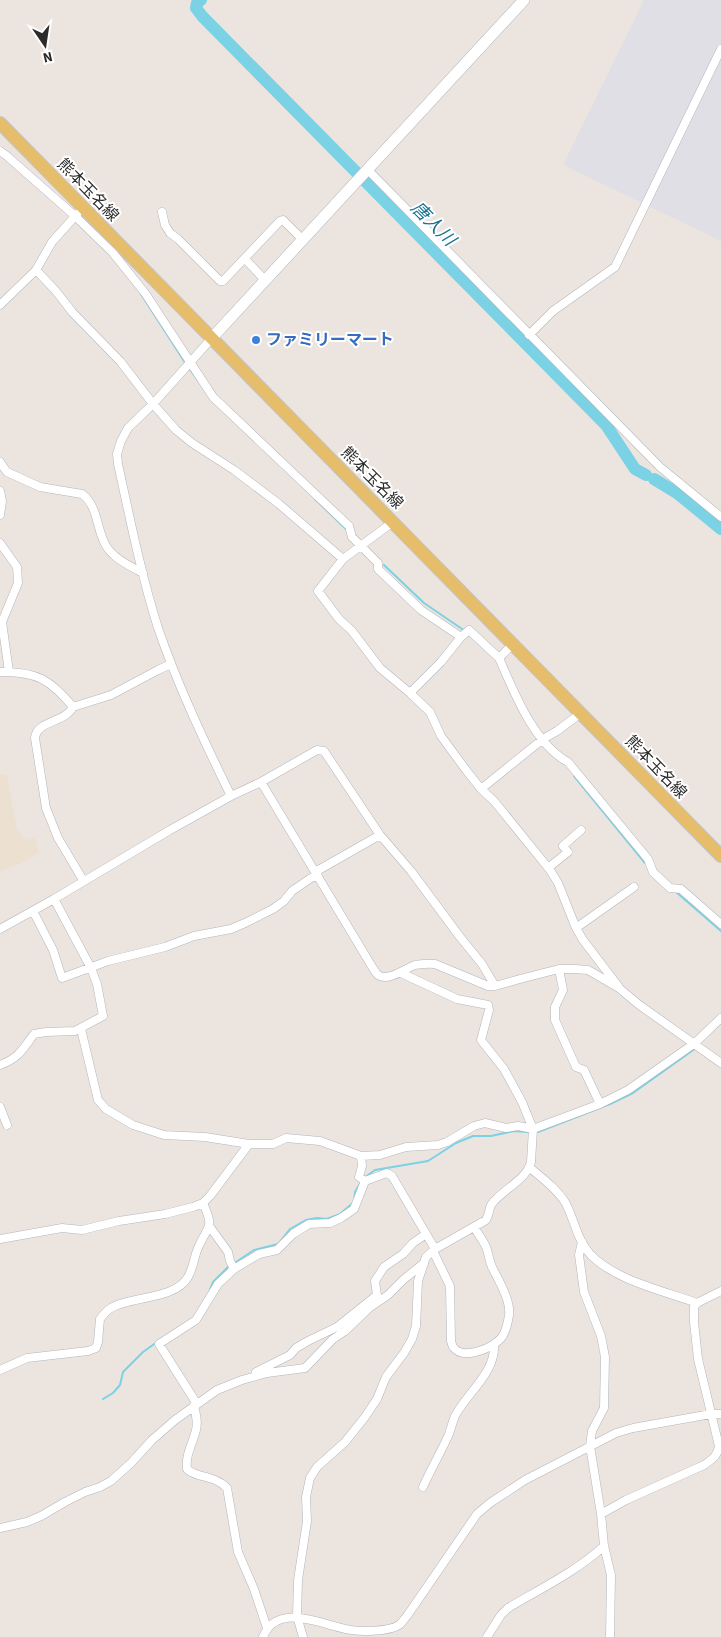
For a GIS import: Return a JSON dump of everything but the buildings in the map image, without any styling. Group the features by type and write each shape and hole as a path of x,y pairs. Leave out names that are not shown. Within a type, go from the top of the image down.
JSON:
{"main road":[{"name":"熊本玉名線","path":"0,123 75,216 211,339 721,856"}],"street":[{"path":"231,796 197,725 171,664 158,626 143,573 118,464 117,454 121,441 128,428 153,404 524,0"},
{"path":"529,335 553,310 615,267 721,48"},
{"path":"0,152 7,156 75,216 113,253 145,293 187,366 213,398 349,526 352,536 378,563 378,569 421,610 464,634"},
{"path":"364,174 529,335 660,467 721,517"},
{"path":"162,212 170,233 220,281 223,281 245,259 280,221 283,220 303,240"},
{"path":"0,305 36,270 52,242 75,216"},
{"path":"245,259 266,280"},
{"path":"36,270 73,313 120,361 176,430 279,504 344,559"},
{"path":"0,462 7,472 35,485 82,494 92,504 105,543 110,551 143,573"},
{"path":"0,491 2,501 0,515"},
{"path":"393,522 344,559 318,591 380,668 430,712 441,736 481,789 494,800 548,868 558,883 576,928 583,940 619,988"},
{"path":"0,543 17,567 18,583 2,622 9,672"},
{"path":"410,693 469,630 499,658 521,708 543,739 560,757 568,762 648,860 653,872 670,888 681,890 721,924"},
{"path":"499,658 513,644"},
{"path":"83,880 58,838 46,808 35,733 39,728 70,714 73,707 111,694 171,664"},
{"path":"0,672 42,679 51,683 60,690 73,707"},
{"path":"481,789 543,739 581,713"},
{"path":"0,929 231,796 261,782 317,750 324,752 380,835 482,964 495,986"},
{"path":"261,782 376,974 386,976 413,966 428,963 435,964 488,986 495,986 560,969 588,970 619,988 638,1004 721,1062"},
{"path":"548,868 568,852 563,846 582,830"},
{"path":"33,910 53,950 62,978 108,961 165,948 207,932 231,929 245,924 284,901 292,892 311,878 380,835"},
{"path":"576,928 634,887"},
{"path":"0,1065 10,1062 19,1055 34,1034 75,1031 104,1016 97,984 91,968 54,899"},
{"path":"560,969 563,990 555,1007 555,1020 576,1068 584,1070 600,1104"},
{"path":"303,1637 296,1616 298,1580 308,1521 306,1497 310,1478 317,1467 345,1442 365,1417 377,1399 386,1377 404,1353 412,1338 416,1326 418,1281 426,1257 434,1250 486,1220 491,1206 530,1167 533,1129 522,1102 504,1069 481,1040 489,1010 488,1005 457,999 401,972"},
{"path":"81,1029 98,1100 106,1109 133,1125 164,1135 205,1137 249,1144 273,1144 286,1138 320,1141 360,1156 380,1155 406,1147 438,1145 447,1142 474,1126 484,1123 506,1128 518,1126 533,1129 600,1104 628,1090 695,1043 721,1018"},
{"path":"0,1107 7,1126"},
{"path":"0,1239 62,1228 82,1230 194,1207 203,1203 249,1144"},
{"path":"360,1156 362,1166 359,1177 363,1180"},
{"path":"530,1167 555,1189 565,1202 582,1242 590,1254 609,1269 622,1276 697,1303"},
{"path":"363,1180 387,1173 392,1176 426,1234 450,1286 451,1341 454,1349 459,1352 471,1353 494,1345 505,1331 509,1315 508,1303 492,1268 486,1248 474,1227"},
{"path":"267,1628 254,1589 238,1552 227,1488 221,1482 190,1473 187,1469 187,1458 196,1429 195,1405 159,1344 196,1320 218,1284 232,1266 260,1254 277,1250 293,1234 309,1224 330,1223 354,1209 363,1180"},
{"path":"0,1370 28,1358 96,1348 100,1319 112,1307 168,1292 180,1286 188,1278 198,1247 210,1227 210,1218 203,1203"},
{"path":"210,1227 228,1252 232,1266"},
{"path":"242,1380 242,1378 278,1362 308,1341 337,1327 377,1295 375,1281 384,1267 403,1254 413,1243 426,1234"},
{"path":"582,1242 579,1254 584,1292 601,1336 606,1357 604,1408 592,1431 590,1446 604,1546 611,1575 610,1637"},
{"path":"0,1528 27,1522 85,1492 111,1481 132,1463 152,1440 195,1405 217,1390 267,1373 305,1368 333,1339 345,1331 369,1308 388,1295 424,1263"},
{"path":"601,1514 626,1500 704,1465 718,1451 719,1446 698,1359 694,1307 697,1303 721,1290"},
{"path":"423,1487 449,1434 456,1415 486,1372 495,1353 494,1345"},
{"path":"263,1637 267,1628 279,1621 296,1616 347,1630 388,1630 399,1625 477,1514 525,1480 616,1433 633,1428 711,1414 721,1414"},
{"path":"488,1637 508,1608 594,1556 604,1546"}],"shaded area":[{"path":"644,0 721,0 721,241 563,165"},
{"path":"0,774 7,775 17,829 24,840 35,838 39,853 20,864 0,871"}],"waterway":[{"name":"唐人川","path":"201,0 197,3 196,8 202,16 606,425 635,469 646,475"},
{"path":"141,294 186,364"},
{"path":"189,368 202,386"},
{"name":"唐人川","path":"654,479 677,493 721,529"},
{"path":"315,499 347,530"},
{"path":"384,565 424,603 465,631"},
{"path":"518,707 523,716"},
{"path":"574,776 645,863"},
{"path":"676,892 721,931"},
{"path":"538,1132 633,1093 696,1048"},
{"path":"364,1178 375,1170 428,1161 456,1143 473,1136 491,1136 514,1131 528,1132"},
{"path":"233,1264 254,1250 278,1244 290,1229 306,1220 327,1219 340,1214 354,1202 355,1192 361,1182"},
{"path":"209,1292 213,1282 229,1266"},
{"path":"103,1399 113,1393 120,1385 123,1372 143,1352 157,1342"}],"place":[{"name":"ファミリーマート","path":"256,340"}]}
